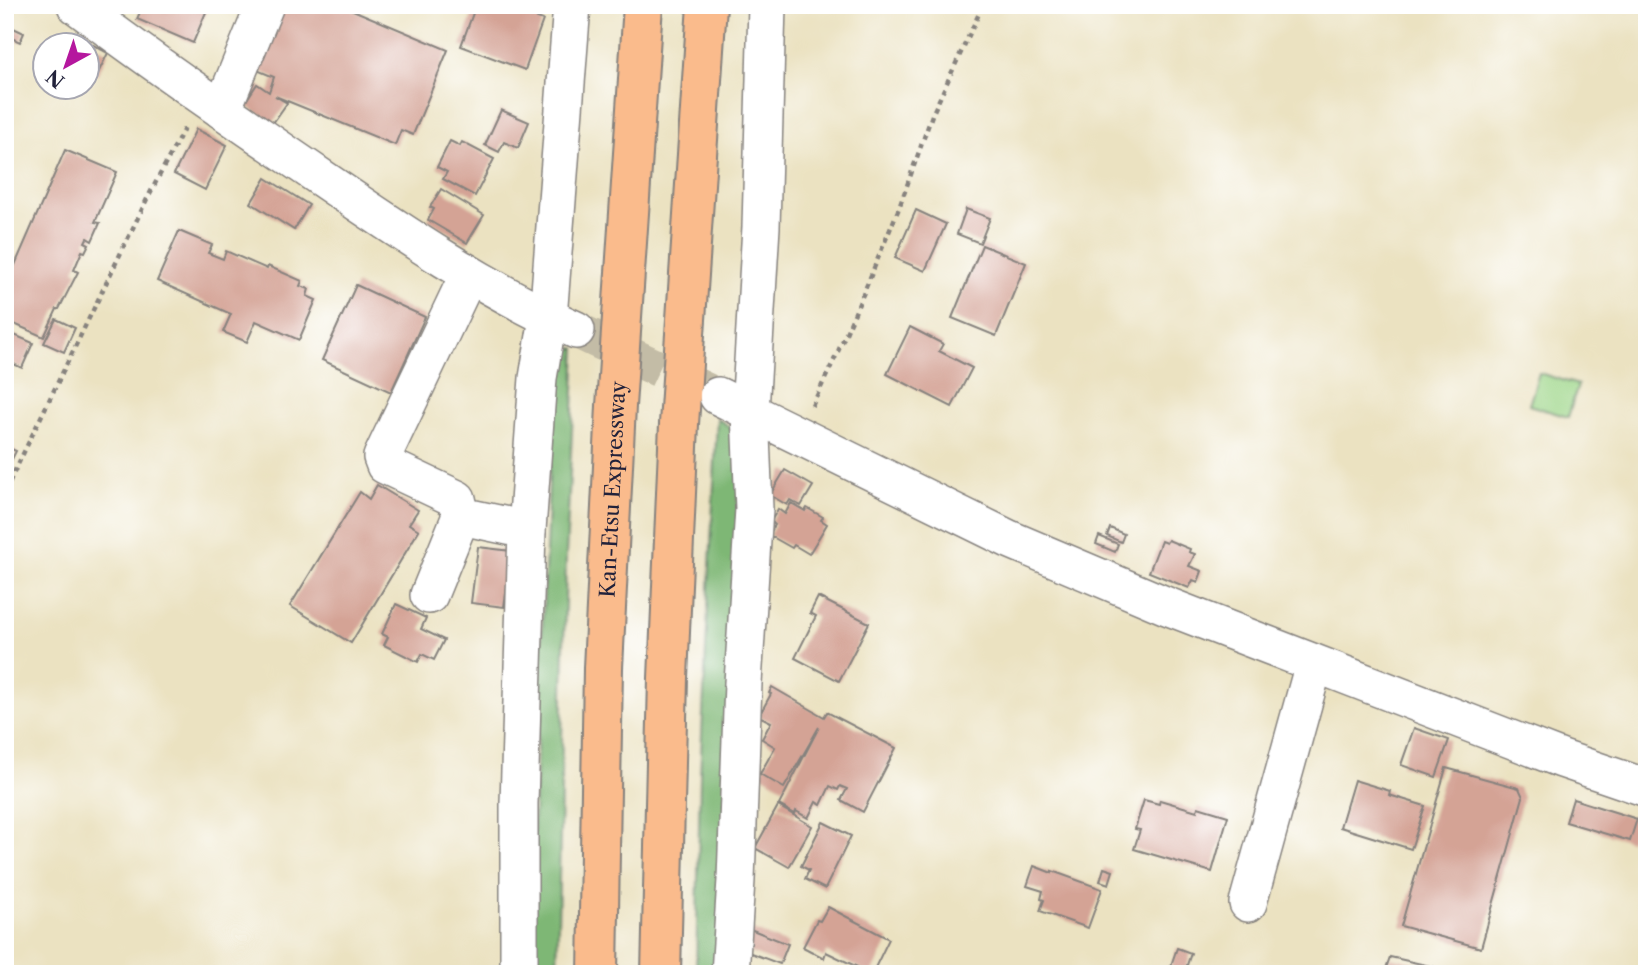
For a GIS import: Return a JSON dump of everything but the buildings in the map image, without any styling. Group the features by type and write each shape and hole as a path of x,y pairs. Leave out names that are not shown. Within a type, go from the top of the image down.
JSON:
{"highway":[{"name":"Kan-Etsu Expressway","path":"598,974 603,668 616,405 643,5"},
{"path":"661,974 668,678 679,424 707,5"}],"street":[{"path":"76,5 211,103 379,217 469,274 562,324"},
{"path":"211,103 265,5"},
{"path":"519,974 519,804 527,530 538,378 562,324 572,5"},
{"path":"730,974 754,509 734,404 761,227 767,5"},
{"path":"429,595 461,516 457,499 385,465 382,457 469,274"},
{"path":"734,404 1009,539 1167,606 1562,759 1647,788"},
{"path":"461,516 527,530"},
{"path":"1248,904 1314,664"}],"path":[{"path":"798,435 864,292 899,208 932,114 984,5"},
{"path":"5,491 147,200 211,103"}],"green space":[{"path":"576,348 566,556 557,974 533,974 534,816 555,349"},
{"path":"1539,373 1578,385 1568,417 1529,405"},
{"path":"717,418 737,432 742,458 717,974 696,974 700,776"}],"tunnel":[{"path":"576,330 708,392"}]}
